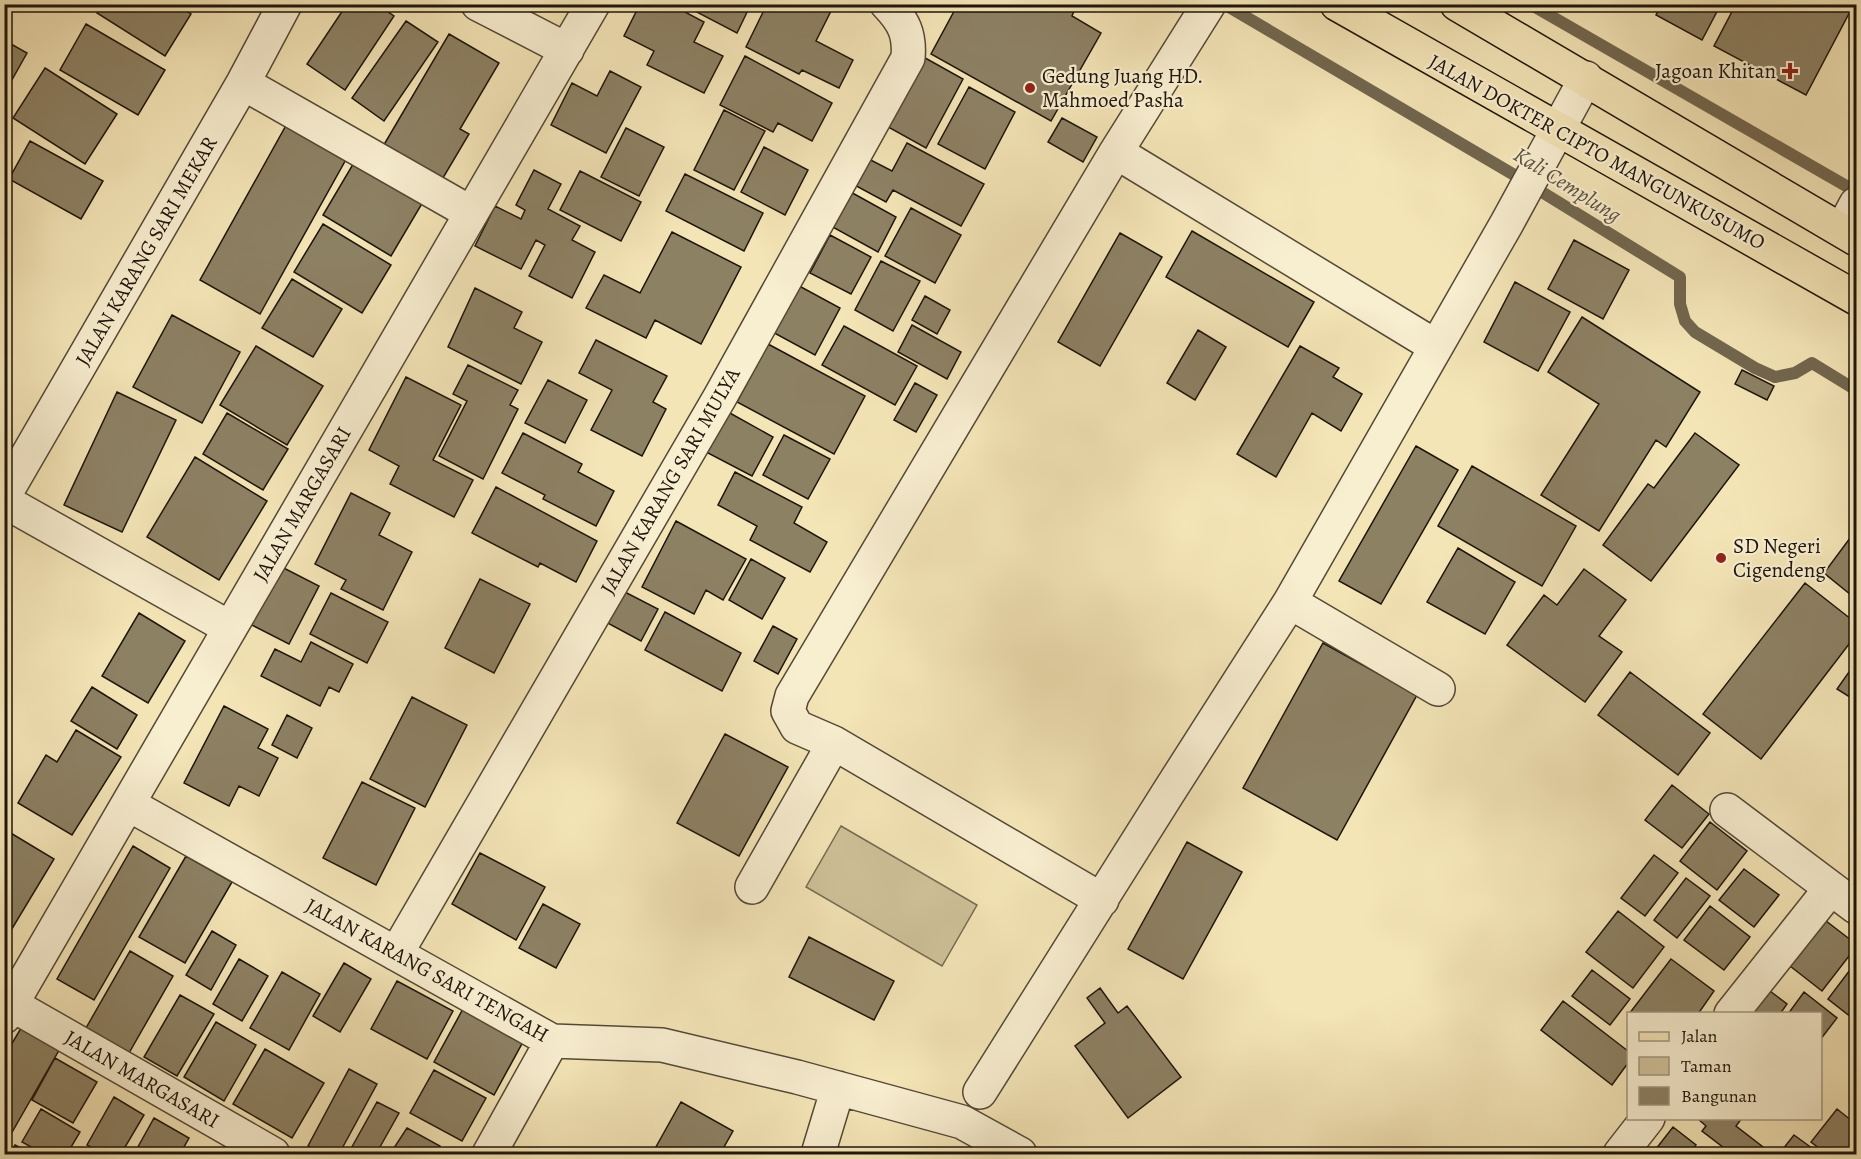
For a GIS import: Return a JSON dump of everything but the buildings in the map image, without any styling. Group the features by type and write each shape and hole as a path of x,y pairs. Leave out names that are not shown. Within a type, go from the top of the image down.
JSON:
{"main road":[{"name":"JALAN DOKTER CIPTO MANGUNKUSUMO","path":"1337,4 1553,137 1857,298"},
{"path":"1457,4 1586,78 1852,224"}],"street":[{"name":"JALAN KARANG SARI MEKAR","path":"4,496 243,83 285,4"},
{"path":"478,4 567,50"},
{"name":"JALAN MARGASARI","path":"273,1155 7,1007 128,804 593,4"},
{"name":"JALAN KARANG SARI MULYA","path":"396,954 720,397 908,58 909,40 899,17 887,4"},
{"path":"1102,900 834,743 797,726 788,711 792,696 1116,152 1205,10"},
{"path":"980,1092 1290,602 1509,218 1586,78"},
{"path":"243,83 471,213"},
{"path":"1116,152 1435,346"},
{"path":"4,501 230,628"},
{"path":"1290,602 1438,688"},
{"path":"752,887 834,743"},
{"name":"JALAN KARANG SARI TENGAH","path":"128,804 552,1041 662,1045 838,1088 962,1122 1020,1155"},
{"path":"1727,810 1857,907"},
{"path":"1733,1012 1831,888"},
{"path":"489,1155 552,1041"},
{"path":"818,1155 838,1088"},
{"path":"1620,1155 1647,1120"}],"green space":[{"path":"841,826 977,905 942,966 806,887"}],"waterway":[{"name":"Kali Cemplung","path":"1224,4 1516,176 1680,277 1680,304 1685,321 1695,332 1755,368 1775,377 1795,373 1812,363 1856,390"},
{"path":"1530,4 1848,187"}],"place":[{"name":"Jagoan Khitan","path":"1790,71"},
{"name":"Gedung Juang HD. Mahmoed Pasha","path":"1030,88"},
{"name":"SD Negeri Cigendeng","path":"1721,558"}]}
